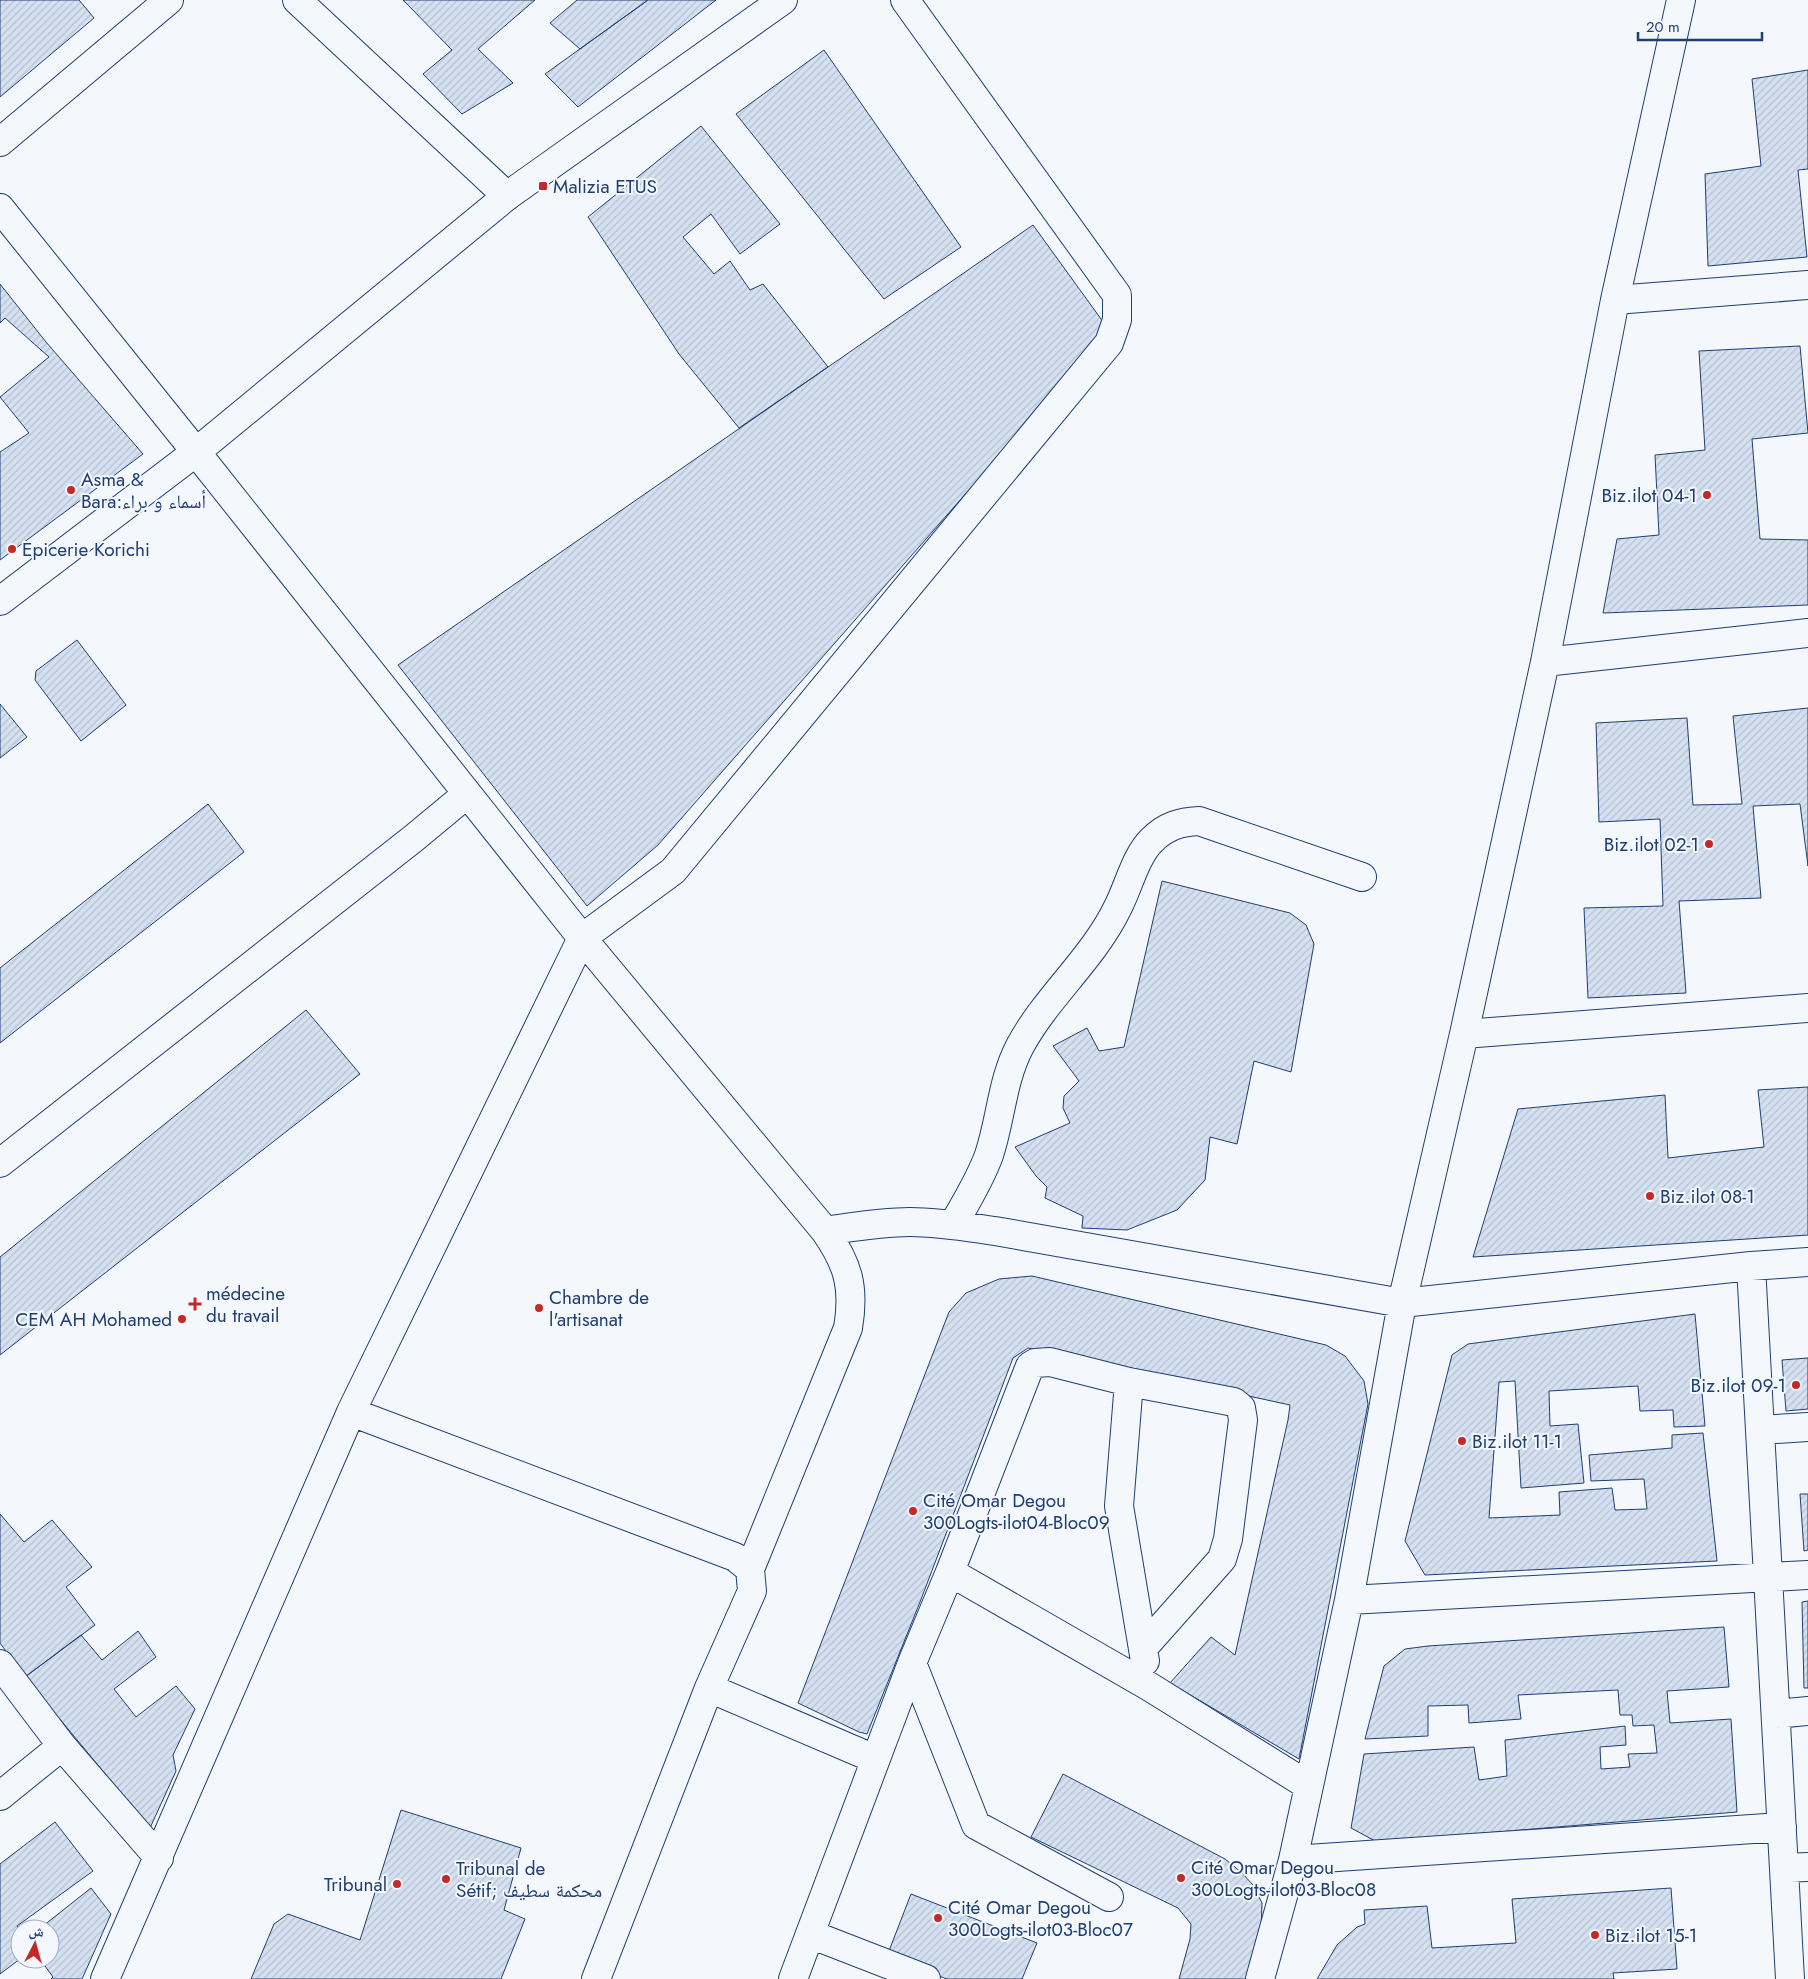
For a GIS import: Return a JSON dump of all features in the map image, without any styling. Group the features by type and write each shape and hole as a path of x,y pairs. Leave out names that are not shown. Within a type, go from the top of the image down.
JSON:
{"street":[{"path":"297,0 506,196"},
{"path":"0,600 196,452 506,196 783,0"},
{"path":"106,1979 351,1412 582,938 673,871 1109,343 1117,320 1117,295 904,0"},
{"path":"1260,1979 1293,1860 1349,1600 1402,1303 1464,1034 1545,662 1615,300 1688,1"},
{"path":"0,142 154,4"},
{"path":"0,208 582,938 825,1230 846,1266 851,1286 852,1307 848,1328 750,1569 752,1591 709,1688 596,1979"},
{"path":"1615,300 1808,285"},
{"path":"1545,662 1808,633"},
{"path":"0,1163 467,794"},
{"path":"953,1225 978,1181 989,1156 1008,1073 1020,1046 1036,1022 1093,951 1118,908 1150,842 1163,829 1180,822 1199,821 1362,877"},
{"path":"1464,1034 1808,1008"},
{"path":"825,1230 910,1222 953,1225 1402,1303 1751,1266 1808,1262"},
{"path":"1751,1266 1782,1827 1796,1868 1790,1979"},
{"path":"793,1979 912,1663 950,1572 1030,1366 1035,1363 1050,1362 1129,1382 1234,1402 1241,1408 1243,1420 1228,1539 1222,1560 1143,1648"},
{"path":"1129,1382 1119,1506 1150,1687"},
{"path":"351,1412 736,1557 750,1569"},
{"path":"1760,1430 1808,1427"},
{"path":"950,1572 1150,1687 1309,1786"},
{"path":"1349,1600 1808,1575"},
{"path":"912,1663 976,1825 1109,1897"},
{"path":"0,1664 62,1746 159,1858"},
{"path":"709,1688 875,1759"},
{"path":"1776,1714 1808,1711"},
{"path":"0,1796 62,1746"},
{"path":"1293,1860 1782,1827"},
{"path":"810,1934 926,1979"}],"building":[{"path":"0,0 79,0 94,18 0,97"},
{"path":"403,0 535,0 478,49 513,83 462,114 423,74 452,50"},
{"path":"577,0 648,0 580,49 550,23"},
{"path":"648,0 716,0 578,107 545,74"},
{"path":"824,50 961,247 884,299 736,114"},
{"path":"1808,70 1808,169 1798,170 1807,257 1708,266 1705,174 1761,166 1752,79"},
{"path":"701,126 780,224 740,254 711,214 683,237 714,274 730,261 750,290 763,284 828,367 739,428 679,354 588,217"},
{"path":"1033,225 1109,330 658,845 587,906 398,665"},
{"path":"0,284 46,342 143,454 0,560 0,452 29,433 0,397 49,357 5,318 0,323"},
{"name":"Biz.ilot 04-1","path":"1800,346 1808,433 1752,439 1760,539 1808,540 1808,605 1603,613 1617,539 1659,535 1655,455 1705,450 1699,351"},
{"path":"77,640 126,705 81,741 35,680 36,671"},
{"path":"0,704 27,737 0,758"},
{"name":"Biz.ilot 02-1","path":"1808,708 1808,866 1800,804 1753,806 1761,898 1679,901 1686,993 1588,998 1584,908 1663,906 1660,819 1599,822 1596,723 1687,718 1693,805 1742,804 1733,716"},
{"path":"208,804 244,852 0,1043 0,968"},
{"path":"1162,881 1290,913 1306,925 1314,944 1291,1072 1254,1061 1237,1144 1210,1137 1205,1180 1177,1210 1127,1230 1082,1228 1083,1216 1045,1198 1047,1187 1036,1176 1015,1147 1070,1123 1063,1108 1064,1096 1079,1081 1053,1046 1087,1028 1099,1051 1124,1047"},
{"path":"306,1010 360,1074 0,1355 0,1257"},
{"name":"Biz.ilot 08-1","path":"1808,1087 1808,1235 1473,1257 1518,1109 1665,1095 1668,1158 1764,1147 1758,1090"},
{"name":"Cité Omar Degou 300Logts-ilot04-Bloc09","path":"1032,1276 1326,1345 1345,1356 1364,1381 1368,1404 1299,1759 1170,1683 1211,1637 1235,1655 1290,1405 1028,1348 1013,1358 920,1602 867,1734 798,1703 949,1312 966,1293 999,1279"},
{"name":"Biz.ilot 11-1","path":"1695,1314 1705,1426 1674,1427 1673,1410 1640,1411 1638,1386 1549,1391 1550,1426 1578,1424 1584,1483 1521,1488 1515,1381 1499,1382 1489,1518 1560,1515 1559,1492 1612,1488 1615,1510 1647,1509 1644,1479 1591,1481 1589,1455 1672,1448 1672,1435 1703,1433 1717,1561 1425,1575 1405,1541 1452,1355 1468,1344"},
{"name":"Biz.ilot 09-1","path":"1808,1358 1808,1409 1786,1411 1782,1360"},
{"path":"1800,1494 1808,1494 1808,1550 1804,1551"},
{"path":"0,1514 24,1542 52,1520 92,1567 66,1587 95,1625 25,1677 0,1643"},
{"path":"1808,1601 1808,1688 1804,1688 1802,1602"},
{"path":"1724,1627 1729,1687 1667,1691 1670,1723 1731,1719 1737,1812 1377,1842 1351,1828 1364,1754 1474,1747 1479,1780 1507,1776 1505,1740 1625,1726 1626,1745 1600,1747 1601,1769 1630,1767 1628,1754 1657,1753 1654,1725 1633,1726 1632,1715 1620,1715 1618,1690 1518,1695 1521,1719 1469,1723 1468,1705 1428,1706 1428,1736 1365,1739 1384,1666 1405,1649"},
{"path":"138,1631 156,1657 114,1689 136,1717 176,1686 195,1709 173,1755 176,1771 150,1828 25,1677 81,1635 102,1660"},
{"name":"Cité Omar Degou 300Logts-ilot03-Bloc08","path":"1063,1774 1225,1859 1253,1885 1262,1903 1261,1934 1252,1979 1179,1979 1190,1939 1191,1924 1178,1908 1031,1837"},
{"name":"Tribunal de Sétif; محكمة سطيف","path":"401,1810 521,1848 504,1910 525,1919 501,1979 251,1979 274,1924 288,1914 360,1940"},
{"path":"55,1822 93,1871 27,1919 10,1919 10,1966 0,1974 0,1864"},
{"path":"91,1888 111,1914 82,1979 51,1979 53,1977 47,1969 60,1969 60,1919 52,1919"},
{"name":"Biz.ilot 15-1","path":"1671,1888 1677,1969 1613,1973 1614,1979 1317,1979 1337,1945 1357,1927 1365,1924 1364,1910 1427,1906 1432,1948 1516,1943 1512,1899"},
{"name":"Cité Omar Degou 300Logts-ilot03-Bloc07","path":"911,1894 1037,1943 1022,1979 947,1979 887,1956"}],"place":[{"name":"Malizia ETUS","path":"543,186"},
{"name":"Asma & Bara:أسماء و براء","path":"71,490"},
{"name":"Biz.ilot 04-1","path":"1707,495"},
{"name":"Epicerie Korichi","path":"12,549"},
{"name":"Biz.ilot 02-1","path":"1709,844"},
{"name":"Biz.ilot 08-1","path":"1650,1196"},
{"name":"médecine du travail","path":"195,1304"},
{"name":"Chambre de l'artisanat","path":"539,1308"},
{"name":"CEM AH Mohamed","path":"182,1319"},
{"name":"Biz.ilot 09-1","path":"1796,1385"},
{"name":"Biz.ilot 11-1","path":"1462,1441"},
{"name":"Cité Omar Degou 300Logts-ilot04-Bloc09","path":"913,1511"},
{"name":"Cité Omar Degou 300Logts-ilot03-Bloc08","path":"1181,1878"},
{"name":"Tribunal de Sétif; محكمة سطيف","path":"446,1879"},
{"name":"Tribunal","path":"397,1884"},
{"name":"Cité Omar Degou 300Logts-ilot03-Bloc07","path":"938,1918"},
{"name":"Biz.ilot 15-1","path":"1595,1935"}]}
